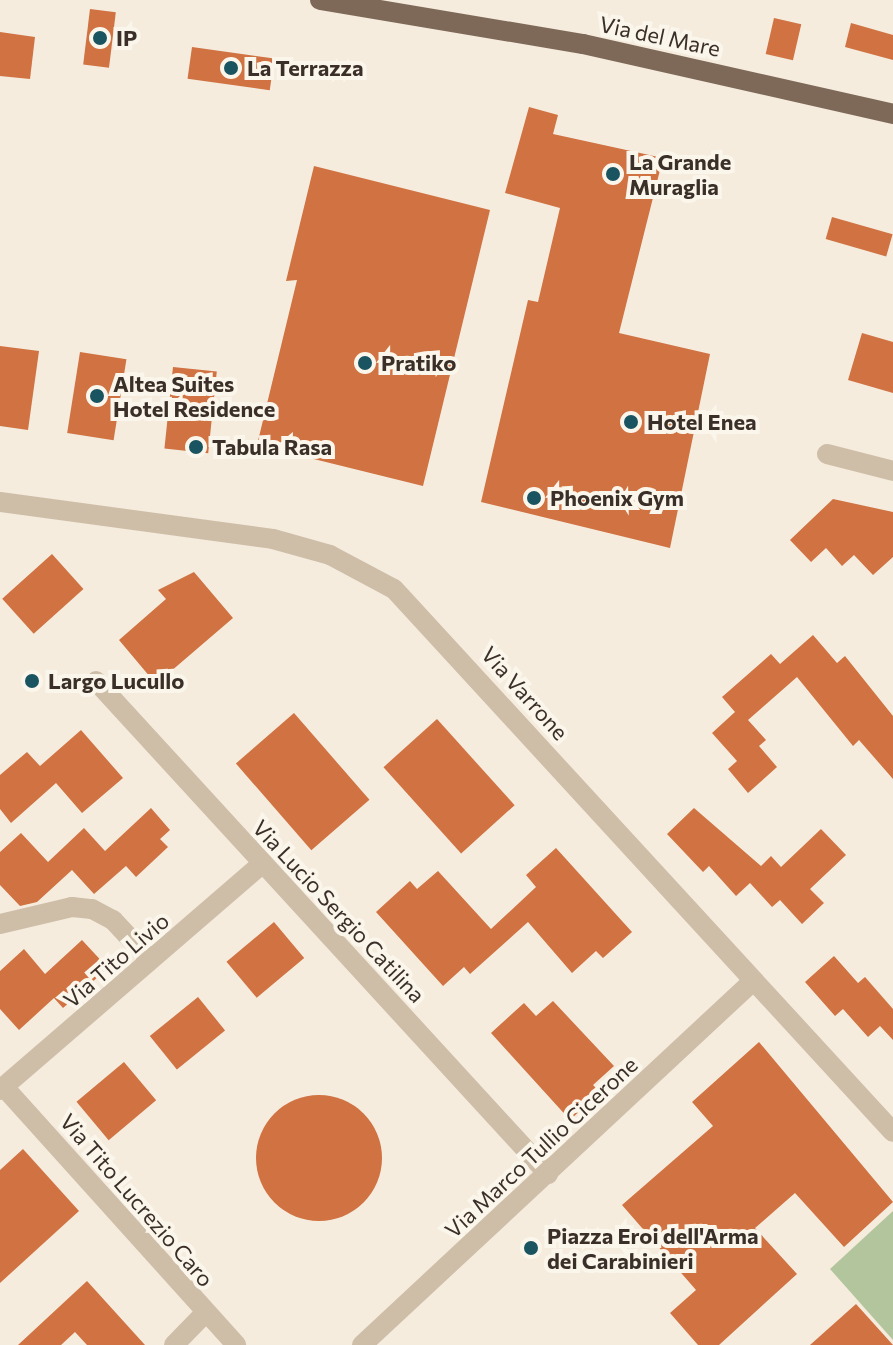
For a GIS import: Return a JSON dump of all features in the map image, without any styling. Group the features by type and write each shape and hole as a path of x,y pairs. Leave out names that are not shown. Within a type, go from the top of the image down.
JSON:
{"main road":[{"name":"Via del Mare","path":"320,0 575,43 893,114"}],"street":[{"path":"827,454 893,471"},
{"name":"Via Varrone","path":"0,502 273,539 330,555 383,582 427,619 752,982 893,1132"},
{"name":"Via Lucio Sergio Catilina","path":"96,681 548,1174"},
{"name":"Via Tito Livio","path":"2,1088 262,864"},
{"path":"0,924 72,907 92,909 113,920 150,960"},
{"name":"Via Marco Tullio Cicerone","path":"362,1345 752,982"},
{"name":"Via Tito Lucrezio Caro","path":"2,1088 236,1345"},
{"path":"174,1345 205,1313"}],"green space":[{"path":"893,1211 893,1340 830,1269"}],"building":[{"name":"IP","path":"90,9 116,12 109,68 83,65"},
{"path":"774,18 801,24 793,60 766,54"},
{"path":"851,23 893,35 893,60 845,47"},
{"path":"0,32 35,37 30,79 0,76"},
{"name":"La Terrazza","path":"192,47 274,59 270,90 188,79"},
{"path":"529,107 558,115 553,134 663,158 619,333 710,354 670,548 481,502 528,300 538,302 560,208 505,193"},
{"name":"Pratiko","path":"314,166 490,210 423,486 257,445 297,280 286,281"},
{"path":"832,217 893,234 886,256 826,239"},
{"path":"862,333 893,342 893,393 848,380"},
{"path":"0,346 39,351 28,430 0,426"},
{"name":"Altea Suites Hotel Residence","path":"80,352 126,359 114,440 67,433"},
{"path":"173,367 217,372 208,453 164,449"},
{"path":"833,499 893,512 893,557 873,575 854,555 842,566 826,548 811,562 790,540"},
{"path":"52,554 83,589 34,634 2,599"},
{"path":"194,572 233,618 156,684 119,640 166,599 158,590"},
{"path":"813,635 837,663 845,656 893,716 893,779 859,740 853,746 797,677 748,720 766,740 759,746 777,767 748,793 728,769 737,761 712,733 735,712 722,697 771,654 780,664"},
{"path":"294,713 369,800 311,850 236,764"},
{"path":"437,719 515,805 461,853 383,767"},
{"path":"81,730 123,778 82,813 56,783 11,823 0,809 0,775 27,752 40,766"},
{"path":"151,808 170,830 160,839 168,847 136,877 126,866 94,894 72,870 37,902 20,906 0,885 0,852 21,833 48,862 84,828 105,851"},
{"path":"694,808 761,866 771,856 781,867 821,829 846,855 810,889 824,903 802,924 780,900 772,907 750,883 736,896 709,866 703,872 667,834"},
{"path":"556,848 632,932 603,958 596,951 572,973 528,922 470,974 464,967 443,986 376,912 410,881 417,889 438,871 491,929 536,887 526,875"},
{"path":"274,922 304,958 257,998 227,962"},
{"path":"82,940 108,968 63,1008 54,998 19,1030 0,1009 0,971 24,949 45,974"},
{"path":"834,956 858,983 865,977 893,1009 893,1040 880,1026 868,1037 843,1009 835,1016 805,982"},
{"path":"198,997 225,1030 177,1069 150,1036"},
{"path":"553,1001 614,1066 593,1085 600,1092 570,1120 491,1033 524,1003 536,1016"},
{"path":"759,1042 893,1202 844,1247 795,1193 755,1228 797,1274 719,1345 698,1345 670,1313 696,1290 622,1205 713,1126 692,1102"},
{"path":"124,1062 156,1100 109,1140 77,1102"},
{"path":"319,1095 343,1100 363,1114 377,1134 382,1158 377,1182 363,1202 343,1216 319,1221 295,1216 275,1202 261,1182 256,1158 261,1134 275,1114 295,1100"},
{"path":"23,1149 79,1211 0,1283 0,1170"},
{"path":"87,1281 145,1345 87,1345 75,1332 61,1345 18,1345"},
{"path":"856,1304 893,1345 810,1345"}],"place":[{"name":"IP","path":"100,38"},
{"name":"La Terrazza","path":"231,68"},
{"name":"La Grande Muraglia","path":"613,174"},
{"name":"Pratiko","path":"365,363"},
{"name":"Altea Suites Hotel Residence","path":"97,396"},
{"name":"Hotel Enea","path":"631,422"},
{"name":"Tabula Rasa","path":"196,447"},
{"name":"Phoenix Gym","path":"534,498"},
{"name":"Largo Lucullo","path":"32,681"},
{"name":"Piazza Eroi dell'Arma dei Carabinieri","path":"531,1248"}]}
